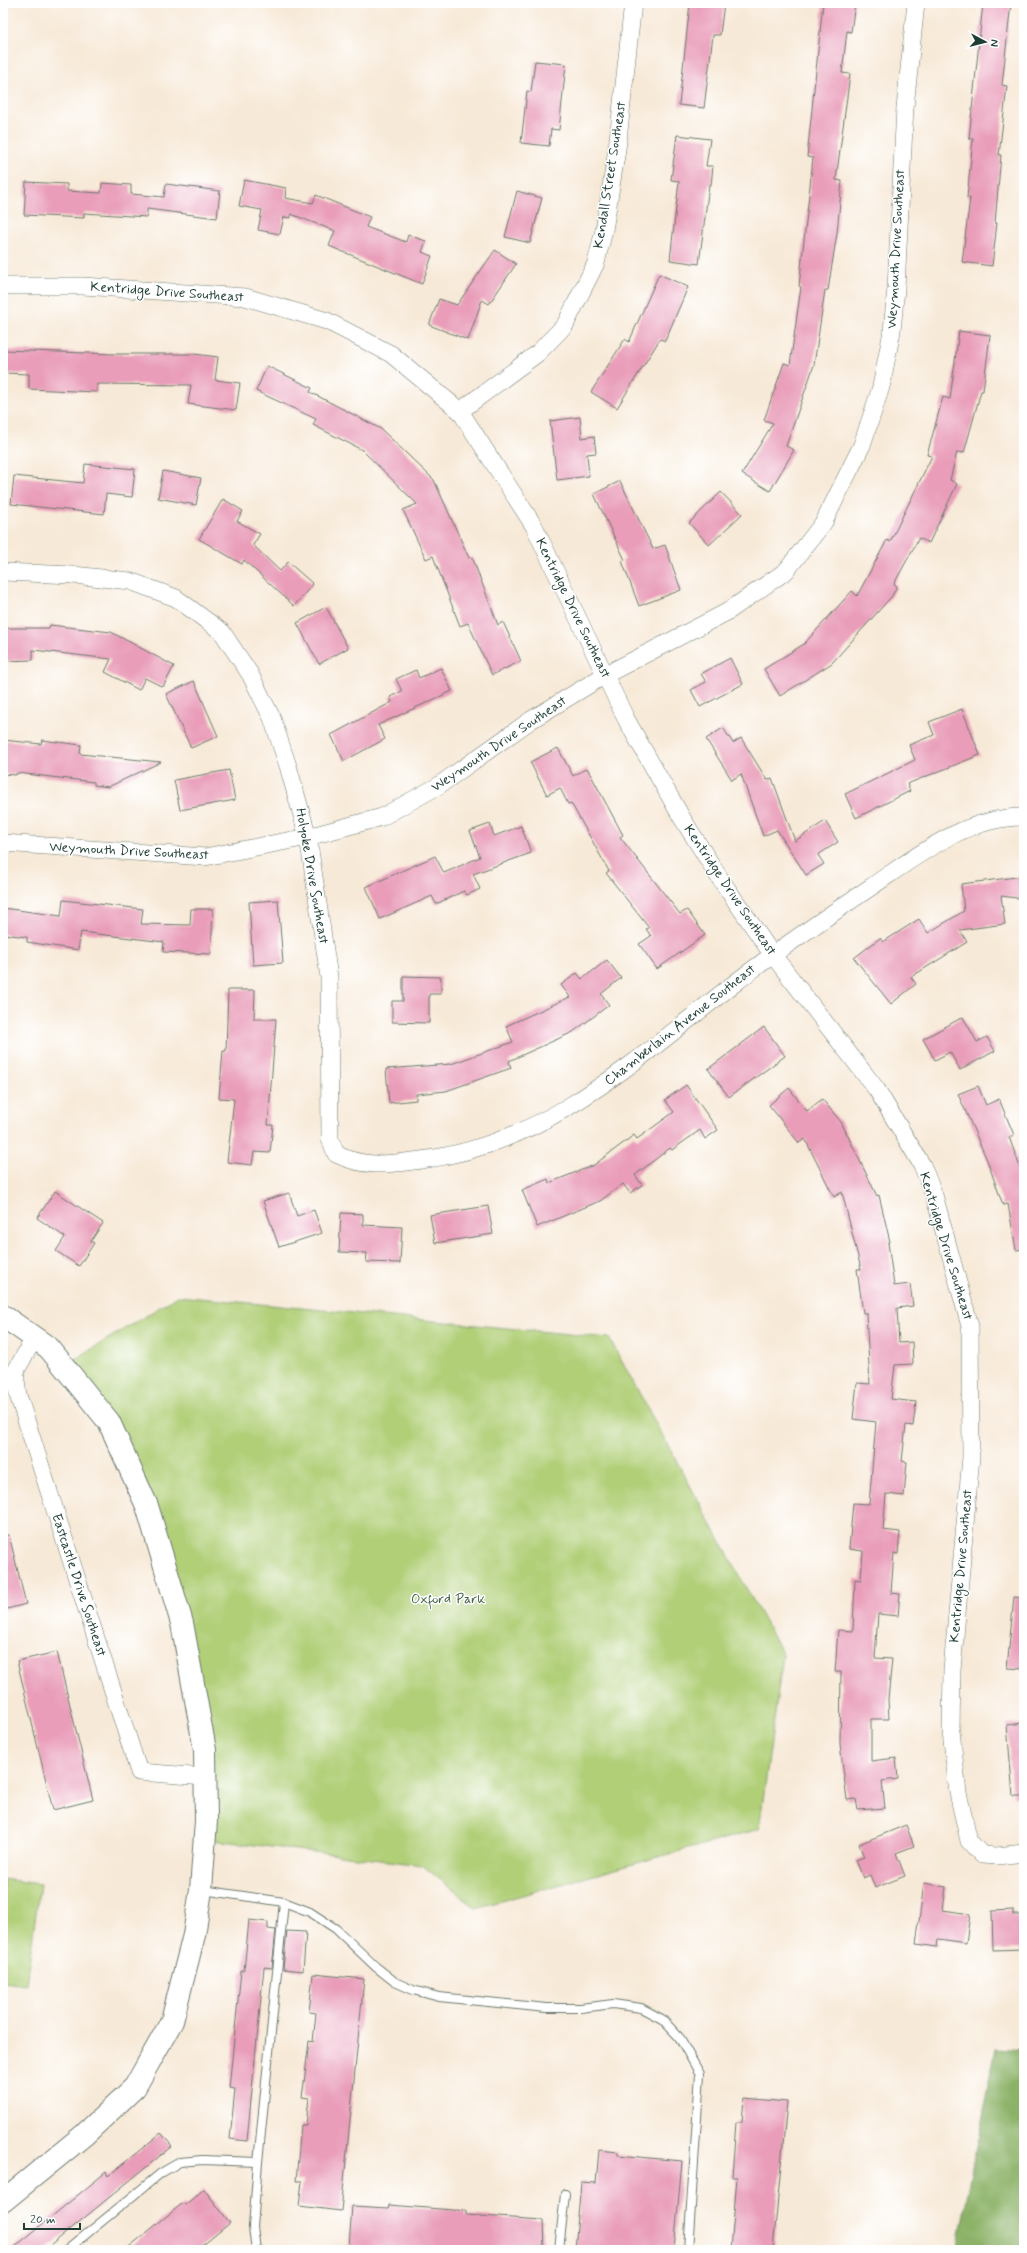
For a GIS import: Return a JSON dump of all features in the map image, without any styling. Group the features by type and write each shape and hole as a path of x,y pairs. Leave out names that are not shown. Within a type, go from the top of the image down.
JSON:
{"street":[{"name":"Kendall Street Southeast","path":"460,411 538,353 564,325 596,263 604,230 616,149 633,3"},
{"name":"Weymouth Drive Southeast","path":"3,843 205,857 308,837 382,817 438,786 531,720 605,675 726,612 786,571 824,522 862,445 881,387 892,331 896,288 905,107 916,3"},
{"name":"Kentridge Drive Southeast","path":"3,286 83,286 245,297 327,321 391,354 460,411 534,526 626,719 682,818 719,877 772,954 877,1090 922,1165 934,1195 970,1326 971,1456 952,1670 952,1731 958,1793 969,1841 982,1855 997,1856 1024,1853"},
{"name":"Holyoke Drive Southeast","path":"3,572 73,575 130,581 176,598 222,632 250,674 272,718 288,766 308,837 330,977 330,1139 336,1154"},
{"name":"Chamberlain Avenue Southeast","path":"336,1154 350,1161 377,1165 431,1159 478,1149 518,1134 568,1109 609,1080 772,954 935,843 970,826 1011,817 1024,817"},
{"path":"3,1316 49,1348 109,1422 147,1506 182,1623 205,1750 206,1778 206,1821 201,1890 194,1935 172,2021 135,2087 84,2135 3,2201"},
{"name":"Eastcastle Drive Southeast","path":"35,1337 15,1372 18,1395 139,1772 206,1778"}],"lane":[{"path":"201,1890 284,1902 310,1912 336,1929 376,1967 396,1982 413,1990 439,1997 546,2008 581,2008 613,2004 641,2008 662,2019 679,2036 700,2074 688,2250"},
{"path":"256,2250 253,2227 258,2162 284,1902"},
{"path":"67,2250 161,2173 180,2162 202,2160 258,2162"},
{"path":"559,2250 565,2194"}],"green space":[{"name":"Oxford Park","path":"178,1296 609,1338 783,1655 759,1829 476,1908 422,1865 205,1839 205,1777 147,1506 64,1366"},
{"path":"3,1879 40,1884 26,1985 3,1982"},
{"path":"996,2048 1024,2050 1024,2250 957,2250"}],"building":[{"path":"690,3 724,3 720,35 713,35 704,108 679,105"},
{"path":"823,3 855,3 851,32 847,31 842,73 850,74 836,180 842,181 837,233 828,290 825,290 814,365 786,446 794,450 770,491 742,474 773,423 764,420 784,363 790,365 801,287 799,286 813,158 807,157"},
{"path":"983,3 1011,3 1002,85 1007,86 999,155 1001,155 995,223 997,223 992,266 962,262 970,198 967,198 973,139 969,139"},
{"path":"535,61 566,64 559,130 551,129 549,146 521,143 527,91 531,92"},
{"path":"677,135 710,139 706,166 713,166 711,185 709,185 699,264 670,260 679,181 671,180"},
{"path":"244,180 286,188 285,198 313,203 316,195 370,217 366,227 406,242 408,235 426,241 422,252 432,256 422,284 329,246 335,231 291,214 291,218 284,217 280,234 258,230 262,210 239,206"},
{"path":"26,182 67,184 67,191 101,193 102,183 131,185 131,194 164,197 166,184 220,191 217,218 147,209 147,217 84,213 84,218 24,215"},
{"path":"517,191 542,198 530,243 505,237"},
{"path":"495,250 516,264 489,304 482,300 468,340 429,325 439,299 457,305"},
{"path":"659,274 688,287 665,341 660,339 617,408 591,392 625,339 629,342"},
{"path":"959,331 990,335 983,391 981,391 964,453 957,452 950,480 957,484 929,543 919,538 894,584 897,586 892,596 832,663 780,696 764,669 804,644 852,591 857,596 887,540 890,542 932,456 927,455 943,397 950,399"},
{"path":"3,350 114,354 194,354 218,357 215,380 240,383 236,410 188,404 191,385 97,384 97,392 29,389 29,374 3,373"},
{"path":"267,366 312,388 310,392 381,429 434,480 469,558 472,557 498,625 503,622 521,661 492,675 468,623 460,626 433,556 426,559 403,510 417,504 362,450 313,425 316,419 256,391"},
{"path":"580,417 582,438 594,436 596,453 587,454 589,476 557,480 550,421"},
{"path":"85,464 135,469 132,497 106,494 104,514 11,504 14,476 83,483"},
{"path":"163,471 201,478 196,505 158,498"},
{"path":"620,481 653,549 665,545 681,590 639,606 622,561 625,560 594,494"},
{"path":"721,492 742,514 709,545 689,523"},
{"path":"223,499 243,511 237,521 260,534 253,545 280,571 288,562 313,584 294,606 244,560 242,564 199,539"},
{"path":"326,607 348,648 319,664 297,623"},
{"path":"50,625 111,632 174,666 163,687 145,678 139,690 105,672 111,659 33,650 33,660 3,661 3,628 49,628"},
{"path":"730,658 743,684 700,707 691,690 706,682 701,674"},
{"path":"441,668 452,691 378,725 385,739 344,761 331,735 392,702 390,697 402,691 396,679 416,670 419,678"},
{"path":"194,681 218,736 191,748 166,694"},
{"path":"962,709 980,755 907,784 910,791 856,818 845,794 915,760 909,745 934,735 929,722"},
{"path":"723,728 733,743 741,738 767,780 772,778 795,841 825,821 838,842 818,855 824,864 806,875 777,830 763,836 741,774 732,780 706,739"},
{"path":"3,740 41,744 42,740 81,745 80,754 161,762 108,787 94,785 94,782 17,773 16,775 3,774"},
{"path":"558,748 573,776 587,768 623,835 620,837 680,914 687,910 705,935 657,969 639,944 651,936 646,929 649,928 606,873 609,871 571,803 568,804 560,788 547,795 530,762"},
{"path":"229,770 235,800 180,810 174,780"},
{"path":"490,824 494,836 521,826 531,853 473,874 480,889 467,895 464,891 436,904 432,896 380,919 366,887 435,856 444,873 480,857 470,831"},
{"path":"1024,876 1024,899 1001,896 1005,924 960,930 967,942 911,977 916,984 891,1004 854,958 880,938 883,942 919,919 928,933 964,911 961,884"},
{"path":"63,900 143,909 141,924 190,925 191,909 213,909 211,954 163,952 164,942 81,932 78,950 27,942 27,937 3,934 3,908 61,916"},
{"path":"278,900 283,963 253,965 249,902"},
{"path":"607,960 621,978 601,994 609,1005 573,1032 509,1061 511,1068 446,1091 416,1094 416,1100 389,1103 386,1069 451,1064 513,1042 506,1026 570,997 561,985 577,973 582,979"},
{"path":"403,976 441,977 441,994 429,994 429,1023 392,1022 392,1001 403,1001"},
{"path":"228,990 255,990 254,1019 276,1019 268,1125 273,1125 270,1153 254,1152 252,1165 227,1162 234,1099 219,1098 223,1051 226,1051"},
{"path":"963,1017 977,1042 987,1037 995,1051 960,1070 950,1052 935,1060 923,1039"},
{"path":"764,1027 785,1056 729,1097 708,1069"},
{"path":"686,1085 718,1130 705,1139 700,1130 672,1150 670,1148 635,1175 642,1185 630,1193 623,1184 600,1201 537,1227 522,1190 548,1179 549,1183 594,1165 634,1135 637,1139 674,1112 665,1100"},
{"path":"978,1086 986,1105 999,1099 1014,1135 1009,1137 1024,1178 1024,1249 1016,1250 1008,1204 1003,1205 987,1160 958,1094"},
{"path":"789,1088 807,1111 822,1099 841,1122 877,1196 879,1195 890,1242 888,1243 894,1286 910,1284 913,1306 897,1308 899,1343 912,1342 913,1364 895,1365 891,1399 916,1402 913,1426 906,1425 902,1461 907,1462 904,1496 886,1494 883,1530 900,1532 898,1554 894,1553 891,1593 900,1594 898,1616 878,1614 875,1658 892,1659 888,1699 889,1719 871,1719 871,1761 896,1758 898,1779 882,1781 885,1808 858,1810 856,1799 847,1800 840,1744 841,1672 835,1672 838,1630 853,1631 855,1579 861,1580 863,1551 849,1549 853,1503 869,1504 876,1422 853,1419 857,1383 870,1384 866,1313 863,1313 857,1269 861,1269 842,1192 834,1197 805,1139 799,1143 769,1105"},
{"path":"55,1191 103,1223 91,1241 94,1243 79,1266 56,1251 65,1237 37,1218"},
{"path":"289,1193 297,1216 314,1210 322,1233 279,1247 263,1201"},
{"path":"488,1206 493,1234 435,1243 430,1215"},
{"path":"341,1213 363,1214 363,1225 402,1227 400,1263 366,1262 367,1253 339,1252"},
{"path":"3,1535 9,1535 26,1604 3,1610"},
{"path":"1014,1597 1024,1598 1024,1669 1007,1668"},
{"path":"57,1652 93,1800 53,1810 17,1661"},
{"path":"1024,1723 1024,1796 1013,1796 1007,1725"},
{"path":"906,1825 914,1846 896,1853 905,1876 875,1888 870,1875 863,1878 856,1860 864,1857 859,1844"},
{"path":"924,1883 946,1887 943,1910 970,1914 966,1943 938,1939 937,1947 916,1944"},
{"path":"1013,1910 1013,1915 1024,1915 1024,1949 993,1950 992,1911"},
{"path":"249,1920 268,1922 268,1929 276,1930 272,1968 264,1967 247,2141 230,2139 235,2089 229,2088 241,1971 244,1971"},
{"path":"287,1931 306,1932 303,1971 283,1969"},
{"path":"313,1974 364,1979 341,2211 299,2206 302,2181 296,2181 301,2125 306,2125 309,2098 302,2097 309,2041 313,2042 316,2013 309,2012"},
{"path":"744,2098 787,2102 773,2250 731,2250 737,2177 732,2177 736,2122 742,2122"},
{"path":"161,2133 172,2146 45,2250 11,2250 106,2172 108,2176"},
{"path":"599,2150 618,2152 618,2155 682,2161 674,2250 575,2250 581,2182 596,2183"},
{"path":"204,2189 230,2223 197,2250 125,2250 183,2203 185,2205"},
{"path":"389,2205 466,2211 466,2215 543,2220 544,2250 373,2250 373,2248 349,2246 352,2206 388,2208"}]}
